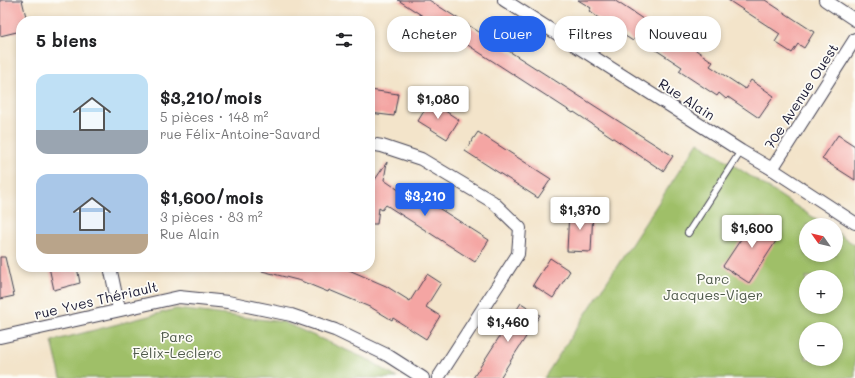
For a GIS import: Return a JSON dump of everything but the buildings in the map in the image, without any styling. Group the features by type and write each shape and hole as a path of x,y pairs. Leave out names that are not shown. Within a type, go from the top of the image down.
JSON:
{"street":[{"name":"Rue Alain","path":"504,0 855,223"},
{"path":"825,0 855,20"},
{"name":"70e Avenue Ouest","path":"772,169 855,39"},
{"path":"375,145 421,159 493,202 520,228 518,254 438,378"},
{"path":"111,272 119,310"},
{"name":"rue Yves Thériault","path":"0,337 179,297 258,308 291,315 335,330 386,355 423,378"}],"lane":[{"path":"688,233 741,151"}],"green space":[{"name":"Parc Jacques-Viger","path":"698,142 814,218 799,218 799,262 843,262 843,237 855,245 855,378 544,378"},
{"name":"Parc Félix-Leclerc","path":"176,309 283,322 371,361 397,378 61,378 52,341"}]}
